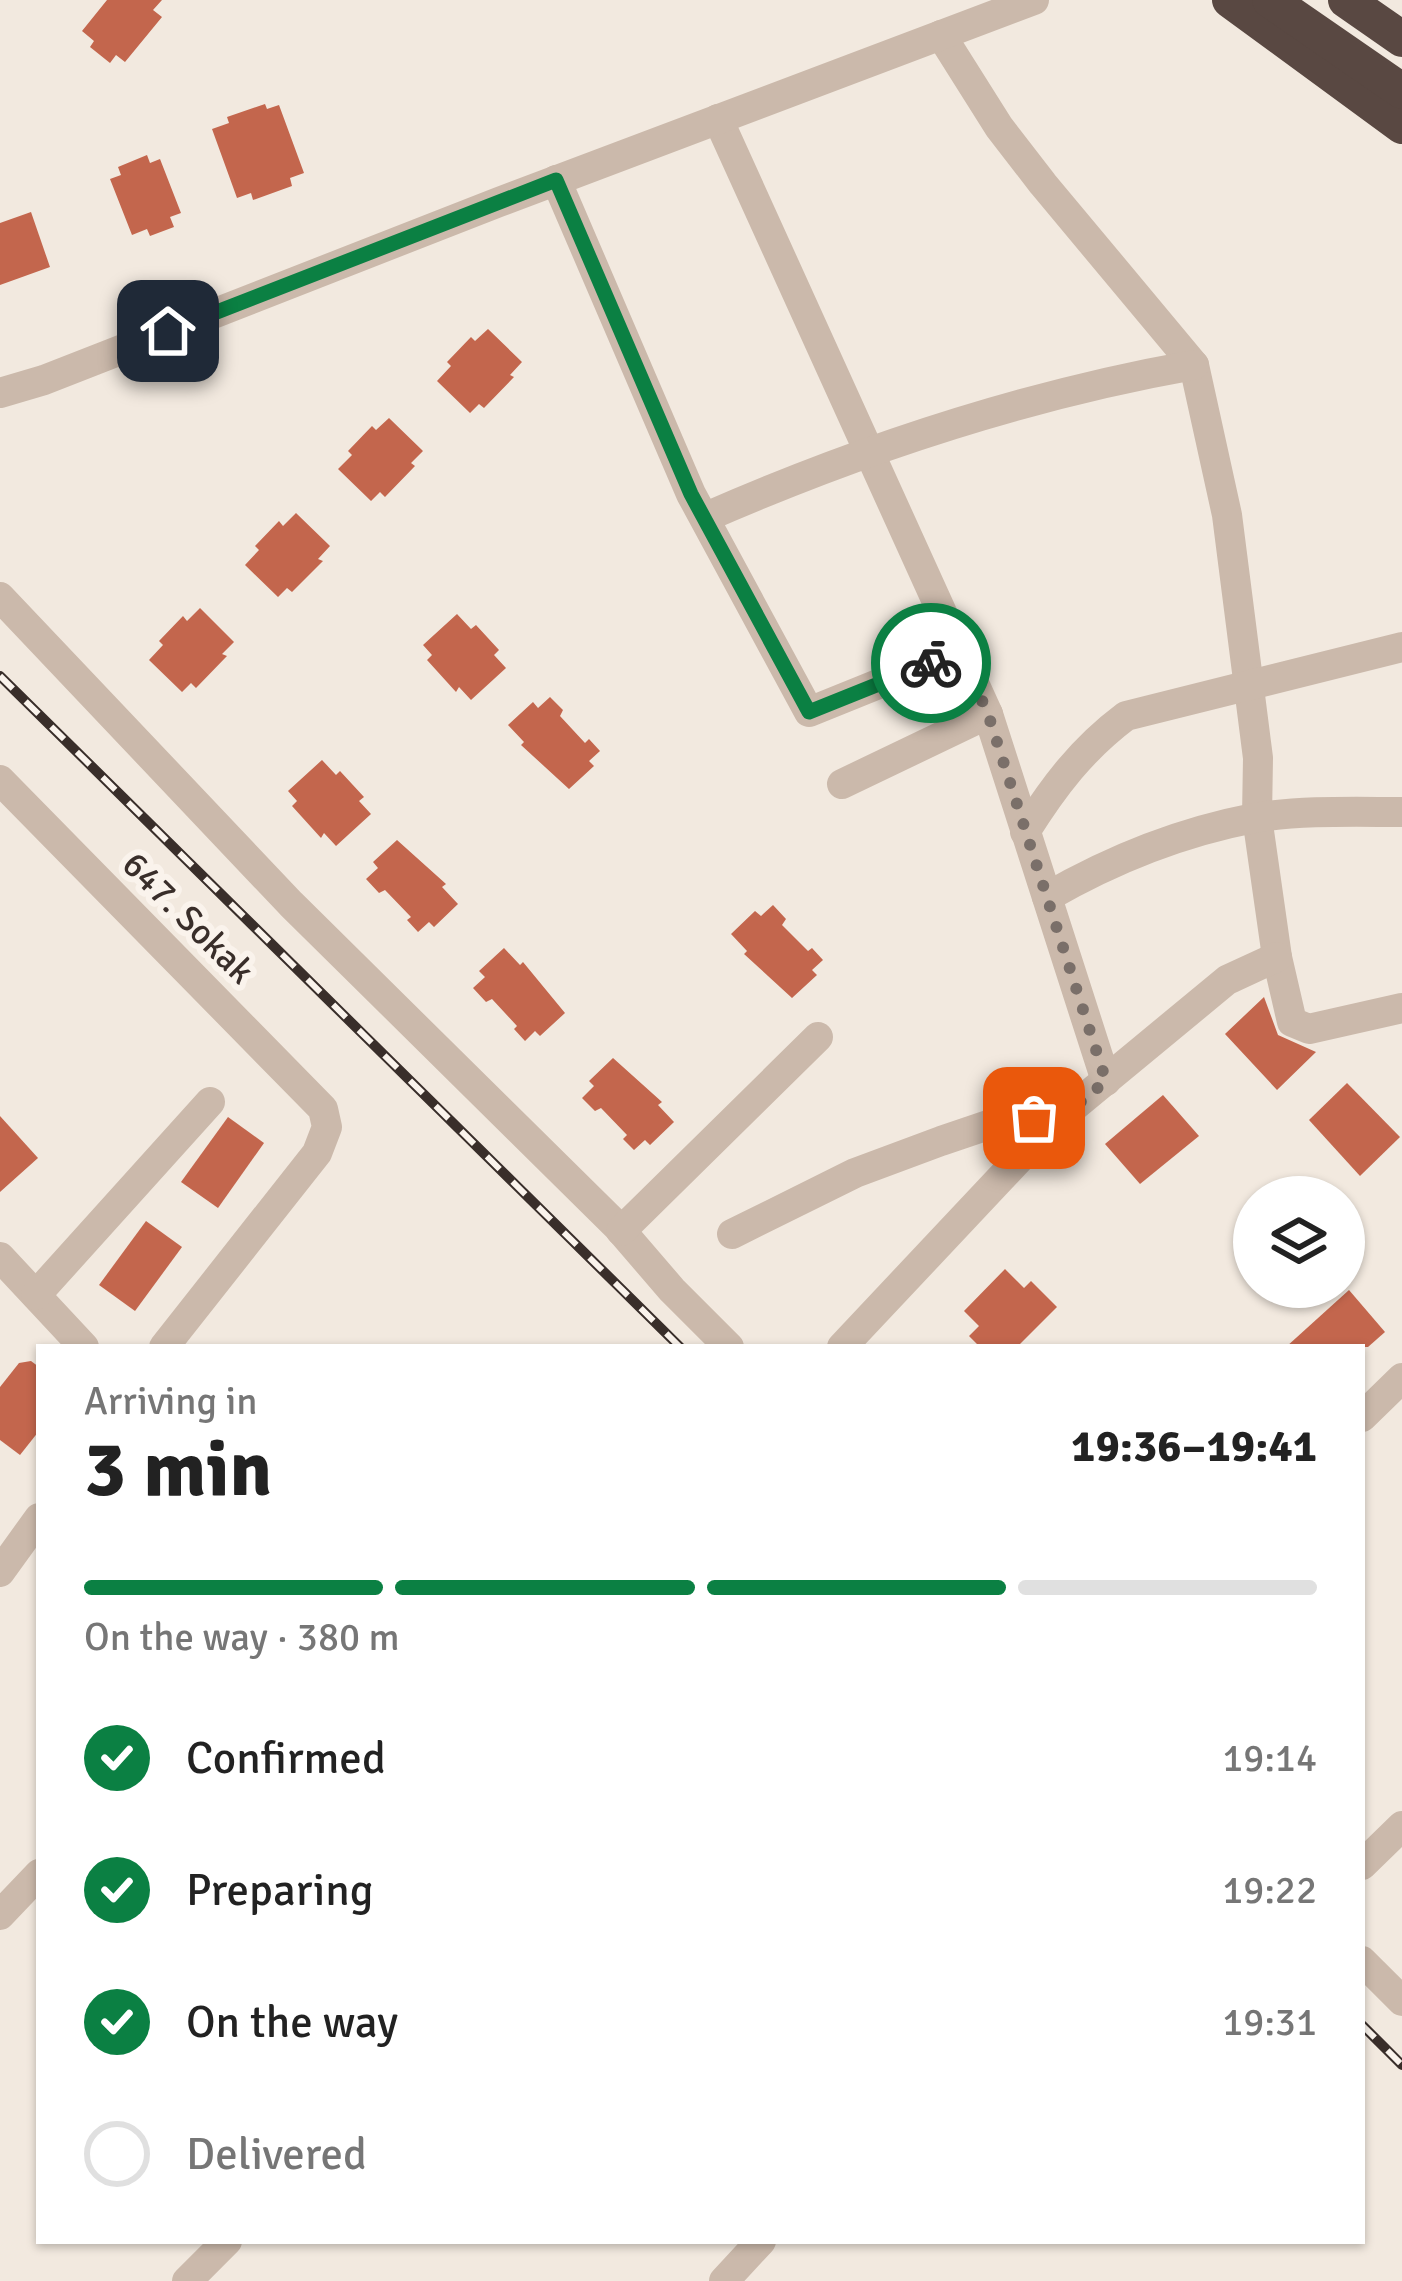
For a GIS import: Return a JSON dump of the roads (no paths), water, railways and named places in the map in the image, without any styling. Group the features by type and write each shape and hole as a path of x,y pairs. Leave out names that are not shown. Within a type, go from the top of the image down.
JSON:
{"highway":[{"path":"1229,0 1402,127"},
{"path":"1270,0 1402,91"},
{"path":"1346,0 1402,39"},
{"path":"1389,0 1402,9"}],"street":[{"path":"0,394 1034,0"},
{"path":"940,35 999,127 1194,365 1227,515 1258,758 1257,818 1277,957 1297,1027 1310,1029 1402,1008"},
{"path":"718,119 988,714 1106,1081"},
{"path":"556,180 691,494 809,712 960,651"},
{"path":"706,517 868,451 1058,393 1194,365"},
{"path":"0,597 291,904 621,1231 726,1344"},
{"path":"1024,832 1063,772 1126,716 1402,646"},
{"path":"842,784 988,714"},
{"name":"647. Sokak","path":"0,780 323,1109 327,1127 317,1153 166,1344"},
{"path":"1047,897 1102,866 1257,818 1402,812"},
{"path":"845,1344 1067,1113 1227,980 1277,957"},
{"path":"621,1231 818,1037"},
{"path":"36,1295 211,1102"},
{"path":"732,1234 855,1172 940,1141 1000,1121 1067,1113"},
{"path":"0,1257 81,1344"},
{"path":"1365,1414 1402,1378"},
{"path":"0,1572 36,1522"},
{"path":"1365,1862 1402,1826"},
{"path":"0,1915 36,1877"},
{"path":"1365,1964 1402,2001"},
{"path":"187,2281 223,2244"},
{"path":"724,2281 758,2244"}],"railway":[{"path":"0,676 677,1344"},
{"path":"1365,2028 1402,2065"}]}
